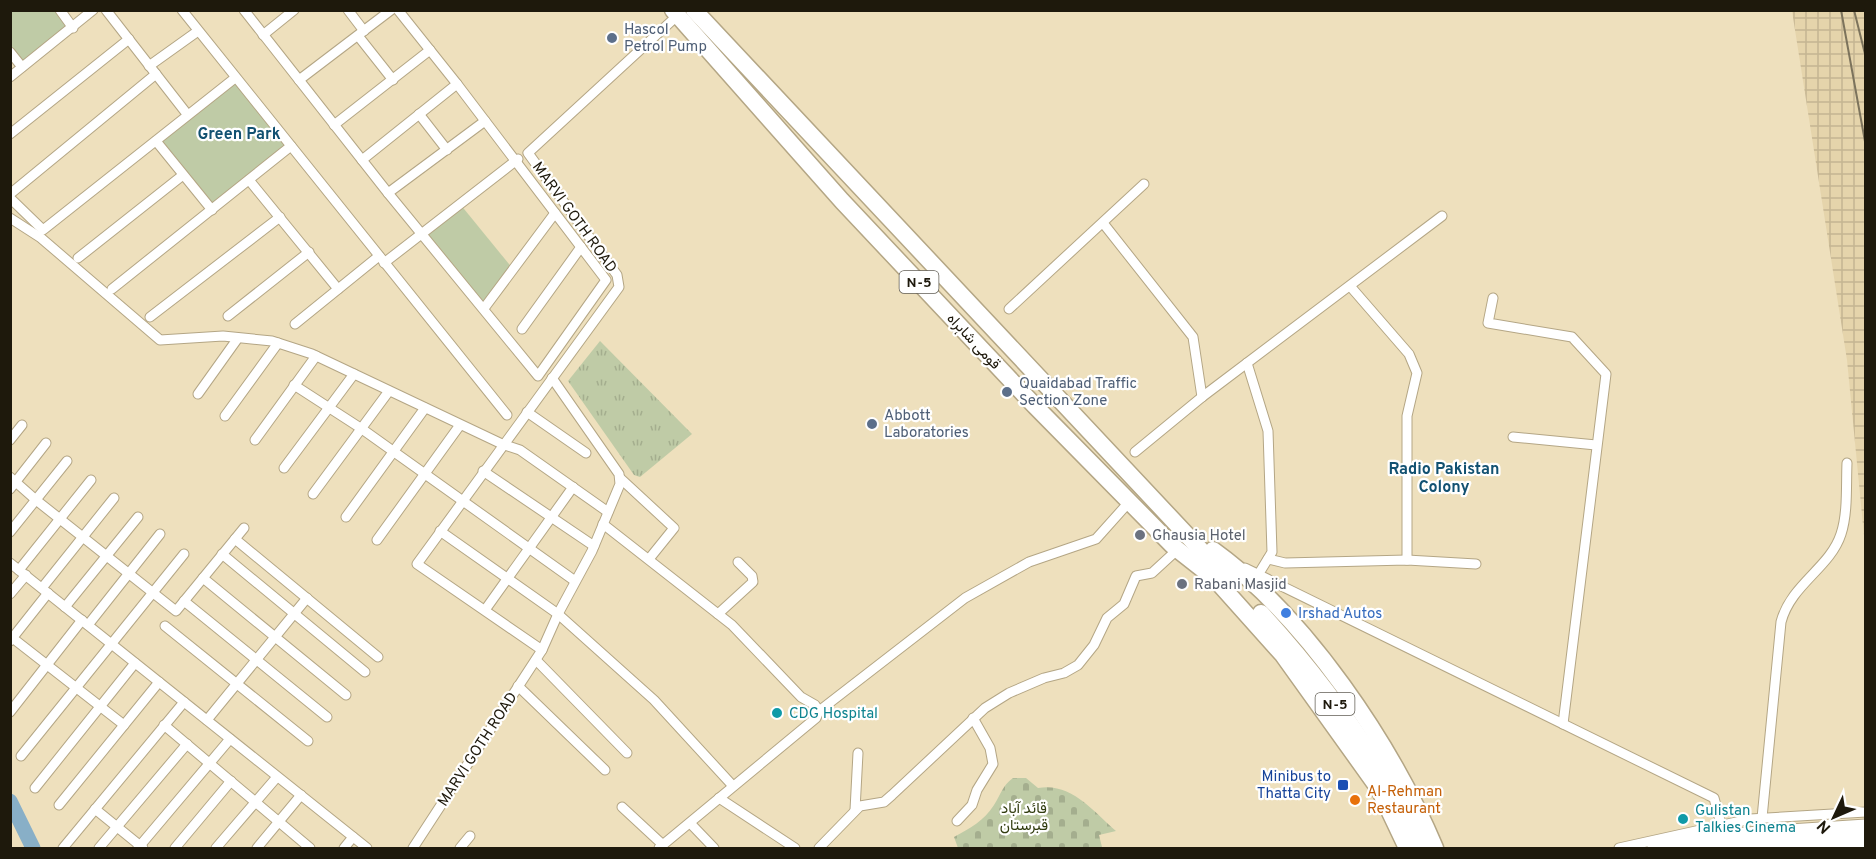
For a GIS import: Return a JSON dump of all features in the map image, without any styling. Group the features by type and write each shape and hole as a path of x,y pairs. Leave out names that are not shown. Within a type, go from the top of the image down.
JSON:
{"highway":[{"name":"قومی شاہراہ","path":"682,12 842,201 1035,406 1175,548 1220,578"},
{"name":"قومی شاہراہ","path":"682,12 1185,530 1220,578"},
{"path":"1185,530 1224,558 1303,637 1341,684 1381,743 1422,816 1435,849"},
{"path":"1175,548 1276,662 1315,712 1374,803 1397,849"},
{"name":"N-5","path":"1220,578 1283,655 1357,756 1379,789 1407,849"},
{"name":"N-5","path":"1220,578 1291,646 1333,701 1382,771 1422,849"}],"main road":[{"path":"1655,849 1746,835 1866,827"},
{"path":"1717,849 1866,839"}],"street":[{"path":"60,10 73,28"},
{"path":"10,77 93,10"},
{"path":"106,10 187,114"},
{"path":"182,10 507,415"},
{"path":"244,10 388,193 484,307 538,376 606,284 606,280 398,10"},
{"path":"263,35 294,10"},
{"path":"348,10 361,34 393,80"},
{"path":"299,80 391,10"},
{"name":"MARVI GOTH ROAD","path":"485,610 417,564 502,444 616,293 619,281 528,153 682,12"},
{"path":"149,66 198,31"},
{"path":"10,134 129,39"},
{"path":"334,125 430,50"},
{"path":"10,52 22,67"},
{"path":"156,74 10,196 43,230 187,114 236,78"},
{"path":"362,159 457,84"},
{"path":"419,114 447,150"},
{"path":"388,193 485,121"},
{"path":"156,141 212,210"},
{"path":"112,289 291,146"},
{"path":"295,324 338,289 421,234 515,160 528,153"},
{"path":"78,258 183,175"},
{"path":"249,180 338,289"},
{"path":"1009,309 1144,184"},
{"path":"484,307 555,213"},
{"path":"1135,452 1202,397 1442,216"},
{"path":"150,317 280,217"},
{"path":"10,218 41,238 160,340 223,336 278,343 316,356 460,425 520,450 608,512"},
{"path":"1103,223 1193,337 1202,397"},
{"path":"522,329 581,247"},
{"path":"228,316 309,252"},
{"path":"1350,286 1409,354 1417,372 1407,416 1407,560"},
{"path":"1493,298 1488,323 1572,337 1606,374 1563,724"},
{"path":"198,394 238,338"},
{"path":"225,416 278,343"},
{"path":"255,440 316,356"},
{"path":"1247,363 1268,431 1272,552 1258,575"},
{"path":"284,468 354,374"},
{"path":"552,378 620,478 674,528 649,559"},
{"path":"294,385 362,429 575,581"},
{"path":"313,494 389,391"},
{"path":"346,517 425,408"},
{"path":"527,412 586,453"},
{"path":"10,440 22,425"},
{"path":"377,540 460,425"},
{"path":"1513,437 1596,445"},
{"path":"46,443 12,482 176,611 244,528"},
{"path":"10,532 67,461"},
{"path":"1762,818 1781,622 1788,600 1832,550 1842,533 1847,463"},
{"path":"483,471 594,546"},
{"name":"MARVI GOTH ROAD","path":"416,847 542,650 594,546 620,484 620,478"},
{"path":"10,594 60,519 91,480"},
{"path":"542,650 485,610 573,487"},
{"path":"114,498 83,537 11,638 124,725"},
{"path":"622,807 661,847 816,718 819,711 965,598 1029,562 1096,538 1130,501"},
{"path":"65,607 138,517"},
{"path":"603,524 718,614 801,697 815,705 819,711"},
{"path":"440,531 558,614 654,700 733,786"},
{"path":"10,712 48,665 130,573 160,534"},
{"path":"235,538 378,657"},
{"path":"819,849 855,810 860,806 884,802 973,718 1009,693 1044,678 1064,673 1078,665 1094,645 1107,618 1124,604 1136,576 1152,573 1175,548"},
{"path":"21,756 184,554"},
{"path":"222,554 365,672"},
{"path":"1224,558 1714,798 1721,824"},
{"path":"1268,560 1285,563 1407,560 1476,564"},
{"path":"718,614 753,582 752,576 738,562"},
{"path":"10,563 367,849"},
{"path":"203,578 346,695"},
{"path":"207,720 307,598"},
{"path":"184,601 327,717"},
{"path":"165,626 308,741"},
{"path":"536,660 627,753"},
{"path":"35,788 135,663"},
{"path":"59,805 159,682"},
{"path":"519,686 605,770"},
{"path":"63,849 184,702"},
{"path":"957,820 972,805 977,790 993,764 990,748 973,718"},
{"path":"164,725 279,822 299,845 310,849"},
{"path":"95,809 140,848 230,739"},
{"path":"99,849 187,744"},
{"path":"855,810 858,753"},
{"path":"216,849 277,777"},
{"path":"175,849 231,781"},
{"path":"257,849 301,795"},
{"path":"719,798 795,849"},
{"path":"1619,849 1721,824 1762,818 1866,812"},
{"path":"690,823 714,849"},
{"path":"460,849 470,836"},
{"path":"344,849 353,837"},
{"path":"1838,849 1866,847"}],"shaded area":[{"path":"1792,11 1865,11 1865,546 1847,360"}],"green space":[{"path":"11,11 60,11 73,28 22,67 11,52"},
{"path":"235,78 291,146 212,210 156,141"},
{"path":"460,204 513,269 485,307 421,234"},
{"path":"600,341 692,434 640,477 634,475 568,381"},
{"name":"قائد آباد قبرستان","path":"1013,778 1026,778 1038,788 1061,789 1071,794 1090,807 1116,831 1099,835 1102,847 1099,848 958,848 954,837 986,815 1004,787"}],"waterway":[{"path":"10,801 33,848"}],"railway":[{"path":"1841,10 1866,147"},
{"path":"1854,10 1866,58"}],"place":[{"name":"Hascol Petrol Pump","path":"612,38"},
{"name":"Quaidabad Traffic Section Zone","path":"1007,392"},
{"name":"Abbott Laboratories","path":"872,424"},
{"name":"Ghausia Hotel","path":"1140,535"},
{"name":"Rabani Masjid","path":"1182,584"},
{"name":"Irshad Autos","path":"1286,613"},
{"name":"CDG Hospital","path":"777,713"},
{"name":"Minibus to Thatta City","path":"1343,785"},
{"name":"Al-Rehman Restaurant","path":"1355,800"},
{"name":"Gulistan Talkies Cinema","path":"1683,819"}],"district":[{"name":"Green Park","path":"239,133"},
{"name":"Radio Pakistan Colony","path":"1444,477"}]}
